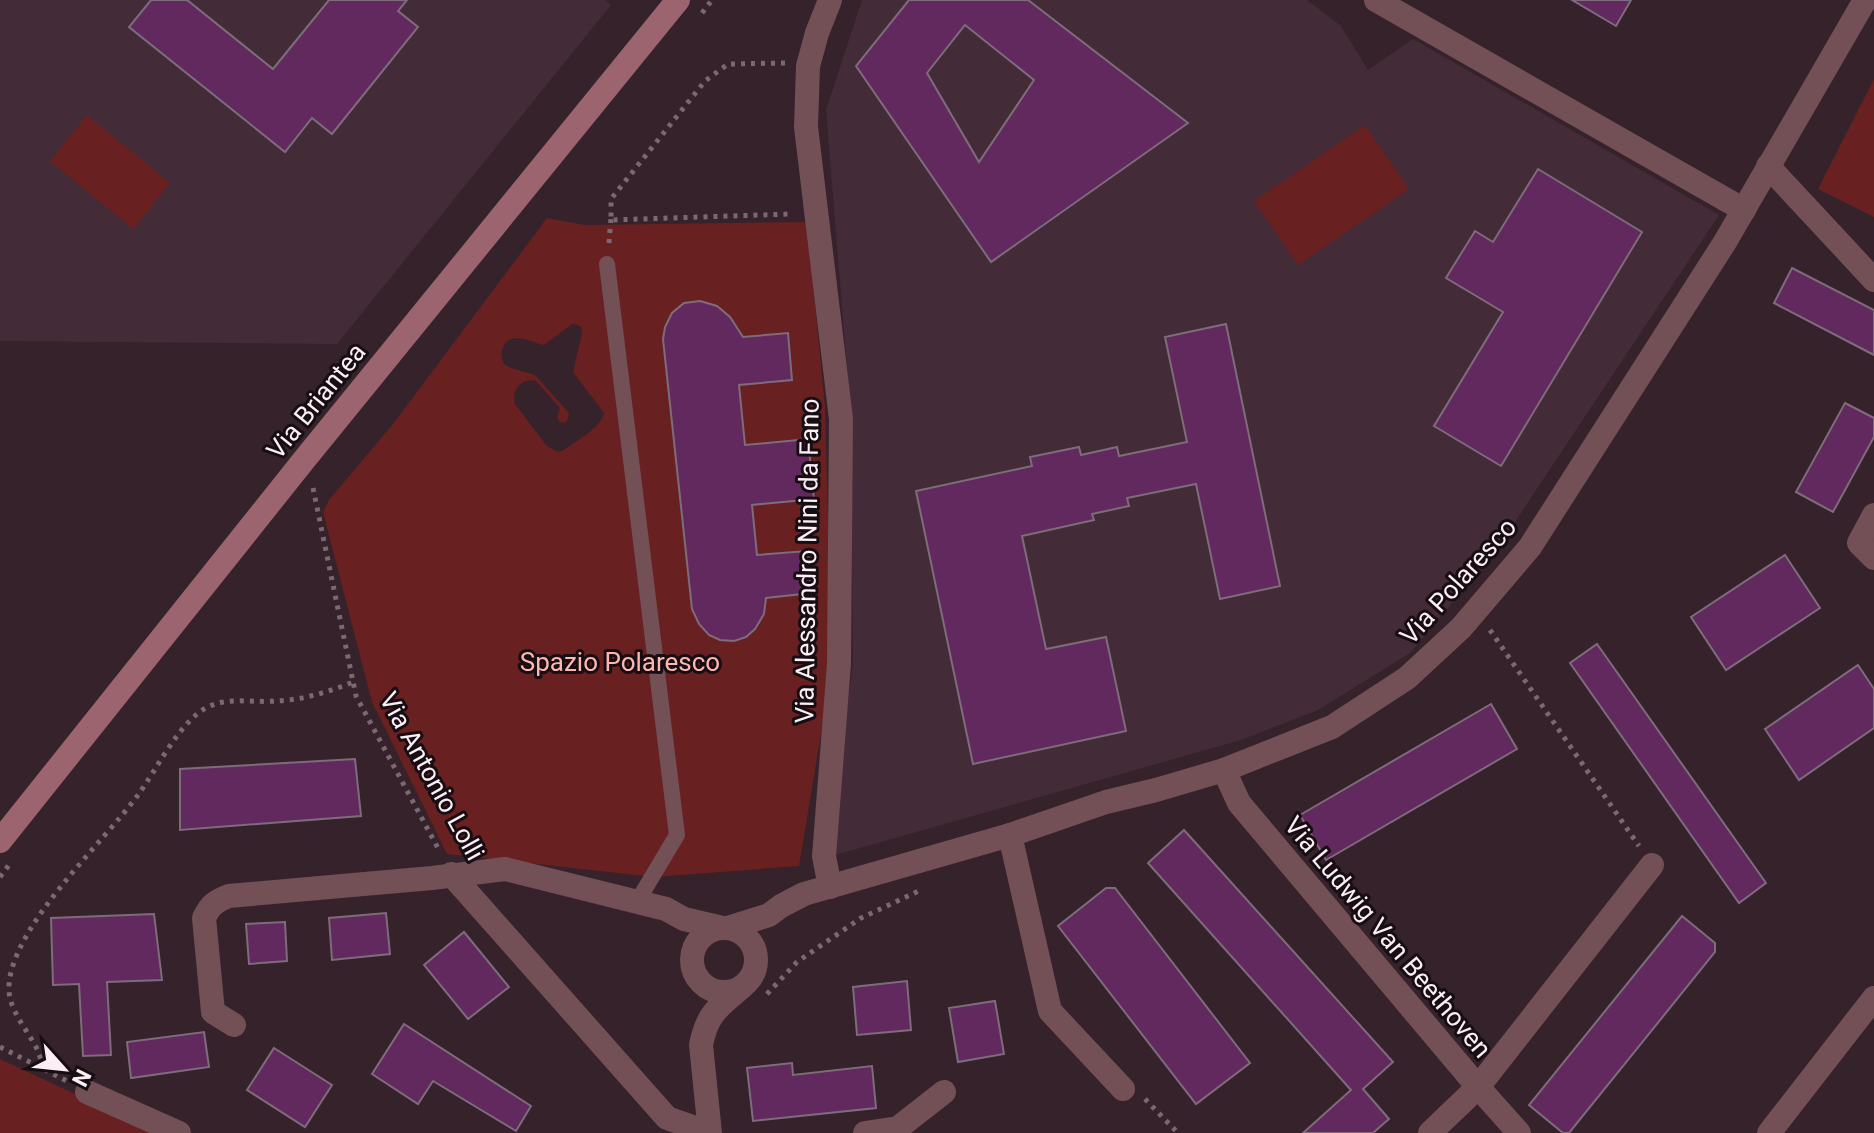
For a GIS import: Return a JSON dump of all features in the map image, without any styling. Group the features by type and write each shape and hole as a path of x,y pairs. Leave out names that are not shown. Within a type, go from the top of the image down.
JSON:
{"main road":[{"name":"Via Briantea","path":"0,841 678,0"}],"street":[{"name":"Via Alessandro Nini da Fano","path":"830,0 808,66 806,97 806,127 841,419 839,664 824,856 830,887"},
{"path":"1376,0 1744,210"},
{"name":"Via Polaresco","path":"749,977 774,918 804,894 1010,835 1106,802 1224,770 1332,727 1407,678 1461,628 1530,547 1744,210 1865,0"},
{"path":"1768,166 1874,280"},
{"path":"1874,515 1859,543 1874,558"},
{"name":"Via Ludwig Van Beethoven","path":"1224,770 1239,803 1519,1133"},
{"path":"1010,835 1050,1011 1123,1089"},
{"path":"1430,1133 1478,1087 1652,865"},
{"path":"234,1025 213,1012 204,918 218,900 229,896 505,869 666,909 684,919 740,931 748,938 756,957 749,977 715,1010 705,1026 701,1045"},
{"name":"Via Antonio Lolli","path":"451,874 667,1118 710,1133"},
{"name":"Via Polaresco","path":"692,961 700,939 715,929 769,915 793,901"},
{"path":"666,909 686,934 692,952 710,1133"},
{"path":"692,961 700,981 715,991 726,992 749,977"},
{"path":"1769,1133 1874,998"},
{"path":"87,1092 179,1133"},
{"path":"865,1133 898,1128 944,1092"}],"lane":[{"path":"607,264 677,835 637,902"}],"path":[{"path":"793,63 728,64 705,81 611,199 611,220 816,213"},
{"name":"Via Antonio Lolli","path":"313,486 356,696 451,874"},
{"path":"1476,610 1652,865"},
{"path":"44,1068 14,1009 8,988 12,966 38,919 138,795 187,723 210,706 226,702 277,701 309,696 353,682"},
{"path":"766,995 797,962 861,918 925,888"},
{"path":"0,1047 87,1092"},
{"path":"1123,1089 1143,1097 1178,1133"}],"shaded area":[{"path":"0,0 605,0 611,5 337,344 0,341"},
{"path":"862,0 1307,0 1341,26 1368,70 1413,39 1719,215 1495,552 1410,653 1318,710 1241,740 828,857 853,663 851,417 826,110"}],"green space":[{"path":"1874,79 1874,217 1818,189"},
{"path":"87,115 170,183 133,229 50,161"},
{"path":"1365,125 1409,189 1298,265 1254,201"},
{"name":"Spazio Polaresco","path":"547,218 585,225 807,222 825,407 832,667 799,866 654,877 447,854 372,702 323,512 329,500 393,424","holes":["572,324 578,325 582,333 573,372 604,413 593,429 558,452 547,446 515,404 516,390 526,381 536,381 560,408 557,418 560,422 567,421 569,413 535,375 504,364 502,352 508,340 523,339 544,345"]},
{"path":"0,1059 159,1133 0,1133"}],"building":[{"path":"151,0 187,0 273,69 329,0 407,0 398,11 418,27 332,134 312,118 285,152 129,27"},
{"path":"909,0 1028,0 1188,123 991,262 856,66","holes":["965,25 1034,80 979,162 927,73"]},
{"path":"1572,0 1631,0 1616,26"},
{"path":"1538,169 1642,232 1501,466 1434,426 1503,312 1446,278 1475,231 1493,242"},
{"path":"1792,268 1874,310 1874,355 1774,303"},
{"path":"700,301 717,306 730,317 743,337 788,333 792,380 739,385 745,445 808,439 814,499 752,505 757,555 807,551 811,593 766,598 764,614 755,629 746,637 734,641 709,635 692,609 663,339 672,313 684,303"},
{"path":"1226,324 1280,586 1220,599 1196,484 1127,498 1129,506 1092,514 1094,520 1022,536 1046,649 1106,637 1126,731 973,764 916,491 1032,466 1030,457 1079,447 1081,455 1117,447 1119,456 1187,442 1165,337"},
{"path":"1845,403 1874,418 1874,437 1833,512 1796,492"},
{"path":"1785,555 1820,608 1726,670 1691,617"},
{"path":"1597,644 1766,883 1739,903 1570,663"},
{"path":"1858,665 1874,689 1874,728 1799,780 1765,729"},
{"path":"1491,704 1517,749 1326,860 1300,815"},
{"path":"355,759 361,816 180,830 180,769"},
{"path":"1184,830 1393,1062 1363,1089 1389,1119 1373,1133 1303,1133 1351,1090 1148,863"},
{"path":"1106,888 1115,888 1250,1063 1196,1104 1058,926"},
{"path":"386,913 390,954 332,960 329,918"},
{"path":"154,914 162,980 107,982 111,1055 83,1056 79,984 53,985 51,918"},
{"path":"1682,916 1715,943 1715,952 1569,1133 1563,1133 1529,1105"},
{"path":"285,922 287,961 249,964 246,924"},
{"path":"464,932 509,987 468,1019 424,965"},
{"path":"907,981 911,1030 857,1035 853,987"},
{"path":"995,1001 1004,1054 958,1062 949,1008"},
{"path":"404,1024 531,1106 516,1131 433,1081 418,1104 372,1074"},
{"path":"204,1032 209,1067 131,1078 127,1042"},
{"path":"274,1048 332,1085 305,1127 247,1090"},
{"path":"792,1063 793,1075 872,1066 876,1108 753,1121 747,1068"}]}
